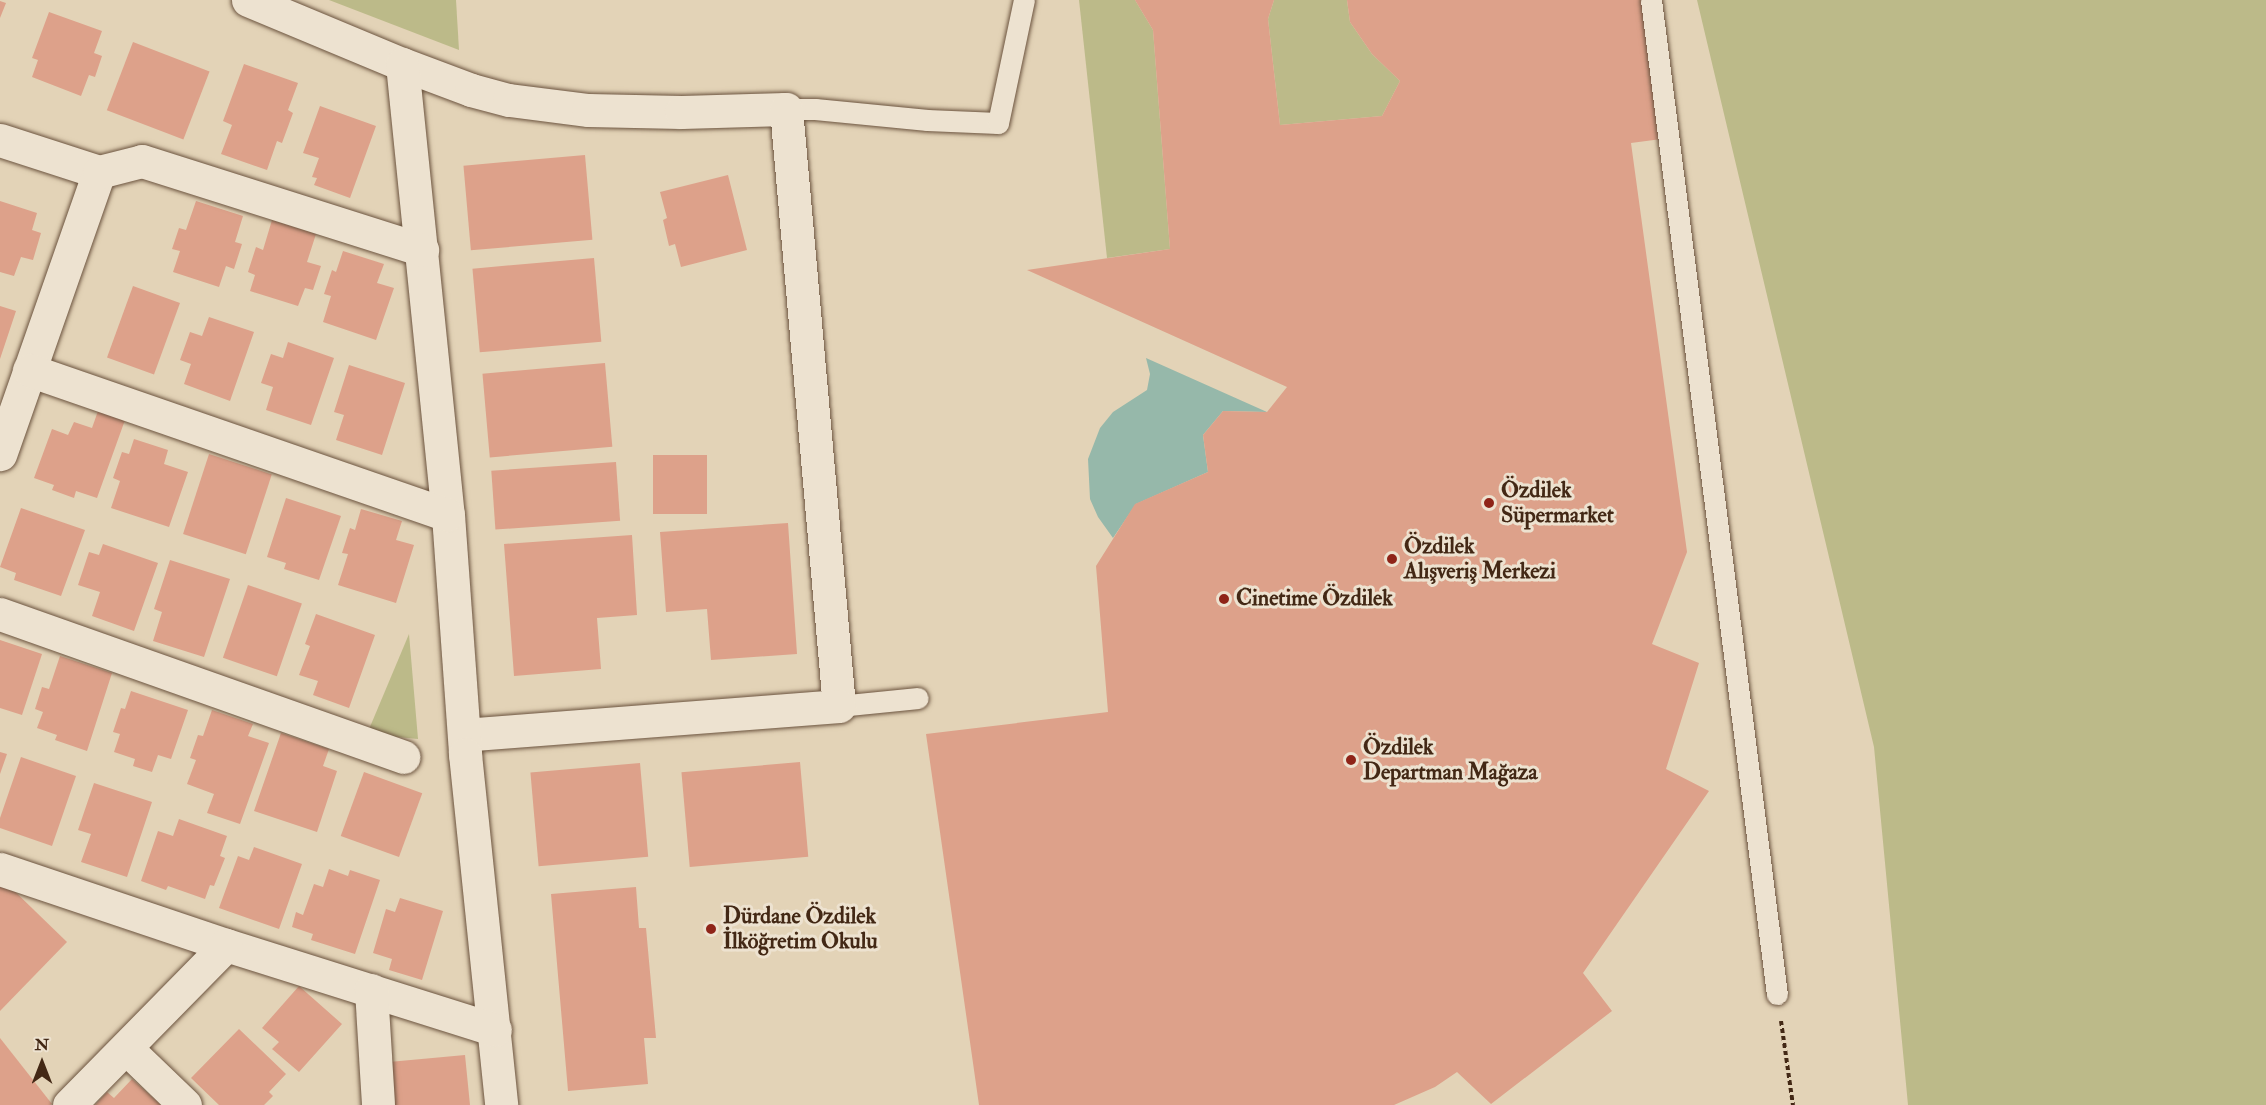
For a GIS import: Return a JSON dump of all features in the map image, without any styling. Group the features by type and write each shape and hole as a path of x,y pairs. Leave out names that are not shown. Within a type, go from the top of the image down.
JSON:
{"street":[{"path":"248,0 471,90 548,106 681,112 786,109 839,706 464,735"},
{"path":"402,64 448,515 464,735 501,1105"},
{"path":"0,140 99,172 142,161 422,250"},
{"path":"0,454 5,422 29,370 99,172"},
{"path":"29,370 448,515"},
{"path":"0,614 403,757"},
{"path":"0,869 226,945 495,1030"},
{"path":"69,1105 226,945"},
{"path":"371,990 378,1105"},
{"path":"126,1048 185,1105"}],"lane":[{"path":"786,109 815,109 927,120 998,123 1024,0"},
{"path":"1651,0 1777,994"},
{"path":"839,706 918,698"}],"path":[{"path":"1777,994 1793,1105"}],"shaded area":[{"path":"329,0 456,0 459,50"},
{"path":"1079,0 1135,0 1153,30 1170,249 1107,258"},
{"path":"1274,0 1347,0 1350,22 1372,54 1400,81 1382,116 1280,125 1268,19"},
{"path":"1697,0 2266,0 2266,1105 1908,1105 1874,747"},
{"path":"1146,358 1267,412 1223,411 1203,435 1208,472 1136,504 1113,538 1098,517 1090,499 1088,459 1100,428 1113,412 1147,390 1150,374"},
{"path":"409,634 418,739 367,734"}],"building":[{"name":"Özdilek Alışveriş Merkezi","path":"1135,0 1274,0 1268,19 1280,125 1382,116 1400,81 1372,54 1350,22 1347,0 1651,0 1669,138 1631,143 1687,552 1652,644 1699,663 1666,769 1709,791 1583,973 1612,1011 1491,1104 1457,1072 1435,1087 1394,1105 979,1105 926,734 1108,712 1096,566 1135,504 1208,472 1203,435 1223,411 1267,412 1287,387 1027,270 1170,249 1153,30"},
{"path":"0,1 6,3 0,18"},
{"path":"49,12 102,31 94,53 102,56 95,77 89,75 81,96 32,77 38,60 32,58"},
{"path":"133,42 210,71 183,140 107,110"},
{"path":"244,64 298,83 288,110 293,113 282,143 277,141 267,170 221,154 232,125 223,121"},
{"path":"320,106 376,126 350,198 314,185 317,178 312,177 319,158 303,153"},
{"path":"585,155 592,240 471,250 463,166"},
{"path":"728,175 747,250 681,267 675,244 669,246 663,220 667,218 660,192"},
{"path":"0,201 37,213 32,230 41,233 33,260 21,257 14,276 0,272"},
{"path":"196,201 243,216 235,242 242,244 234,269 226,266 219,287 173,272 180,251 172,249 179,228 186,230"},
{"path":"272,220 316,234 307,262 321,266 313,290 305,288 298,306 250,291 255,275 248,272 256,247 263,250"},
{"path":"343,251 384,264 377,283 394,288 376,340 323,322 331,296 324,294 332,270 336,272"},
{"path":"594,258 601,342 480,352 472,269"},
{"path":"133,286 180,303 154,375 107,357"},
{"path":"0,306 16,311 0,359"},
{"path":"209,317 254,332 230,401 184,384 191,364 180,360 190,332 202,336"},
{"path":"288,342 334,358 311,425 266,410 273,387 261,383 271,354 283,358"},
{"path":"605,363 612,447 490,457 482,374"},
{"path":"349,365 405,383 382,455 336,440 344,415 334,412"},
{"path":"98,411 125,420 97,498 76,491 74,498 52,490 54,485 34,478 52,429 68,435 74,422 92,428"},
{"path":"134,439 168,450 164,464 188,472 169,527 111,508 120,481 113,478 122,452 129,454"},
{"path":"209,454 272,474 246,554 183,534"},
{"path":"653,455 707,455 707,514 653,514"},
{"path":"616,462 620,521 495,530 491,471"},
{"path":"286,498 341,516 319,580 284,569 286,563 267,557"},
{"path":"21,508 85,530 61,596 14,580 16,573 0,567"},
{"path":"361,509 402,521 396,540 414,545 396,603 338,585 348,554 342,553 350,528 355,530"},
{"path":"788,523 797,654 711,660 707,609 666,612 660,532"},
{"path":"632,535 637,615 597,618 601,669 514,676 504,544"},
{"path":"103,544 158,563 134,631 92,616 100,592 78,585 89,552 99,555"},
{"path":"170,560 230,579 204,657 153,641 162,612 154,609"},
{"path":"248,585 302,604 277,676 223,658"},
{"path":"316,614 375,635 349,708 313,695 318,681 299,675 310,646 305,644"},
{"path":"0,640 42,654 22,715 0,708"},
{"path":"60,656 112,673 87,751 55,740 57,735 37,728 43,712 35,709 42,687 49,689"},
{"path":"131,691 188,710 171,759 158,755 152,772 133,766 135,759 114,752 120,734 113,732 121,708 125,709"},
{"path":"212,710 253,724 248,736 269,743 240,824 207,813 214,794 187,784 196,760 190,758 198,735 203,736"},
{"path":"281,733 329,749 323,766 337,771 317,832 254,811"},
{"path":"0,752 7,754 0,774"},
{"path":"21,757 76,776 52,846 0,828 0,818"},
{"path":"800,762 808,857 690,867 681,772"},
{"path":"640,763 648,857 539,866 530,773"},
{"path":"364,772 422,793 399,857 341,836"},
{"path":"94,783 152,802 127,877 81,862 91,834 78,830"},
{"path":"179,819 227,836 220,856 225,858 214,886 210,885 205,899 168,886 166,890 141,881 158,831 173,836"},
{"path":"254,847 302,864 279,929 219,908 238,856 249,860"},
{"path":"329,869 348,876 350,870 380,880 355,954 311,940 313,934 292,927 296,912 303,915 314,884 323,887"},
{"path":"2,879 67,942 0,1011 0,881"},
{"path":"636,887 639,928 646,928 656,1038 644,1038 648,1084 568,1091 551,894"},
{"path":"400,898 443,911 422,980 389,970 392,959 373,953 386,909 395,912"},
{"path":"299,986 342,1024 299,1072 272,1049 279,1042 262,1028"},
{"path":"239,1029 286,1074 269,1092 273,1096 264,1105 219,1105 191,1078"},
{"path":"0,1038 52,1104 0,1105"},
{"path":"465,1055 470,1105 393,1105 389,1062"},
{"path":"132,1079 161,1105 95,1105 107,1092 114,1098"}],"place":[{"name":"Özdilek Süpermarket","path":"1489,503"},
{"name":"Özdilek Alışveriş Merkezi","path":"1392,559"},
{"name":"Cinetime Özdilek","path":"1224,599"},
{"name":"Özdilek Departman Mağaza","path":"1351,760"},
{"name":"Dürdane Özdilek İlköğretim Okulu","path":"711,929"}]}
